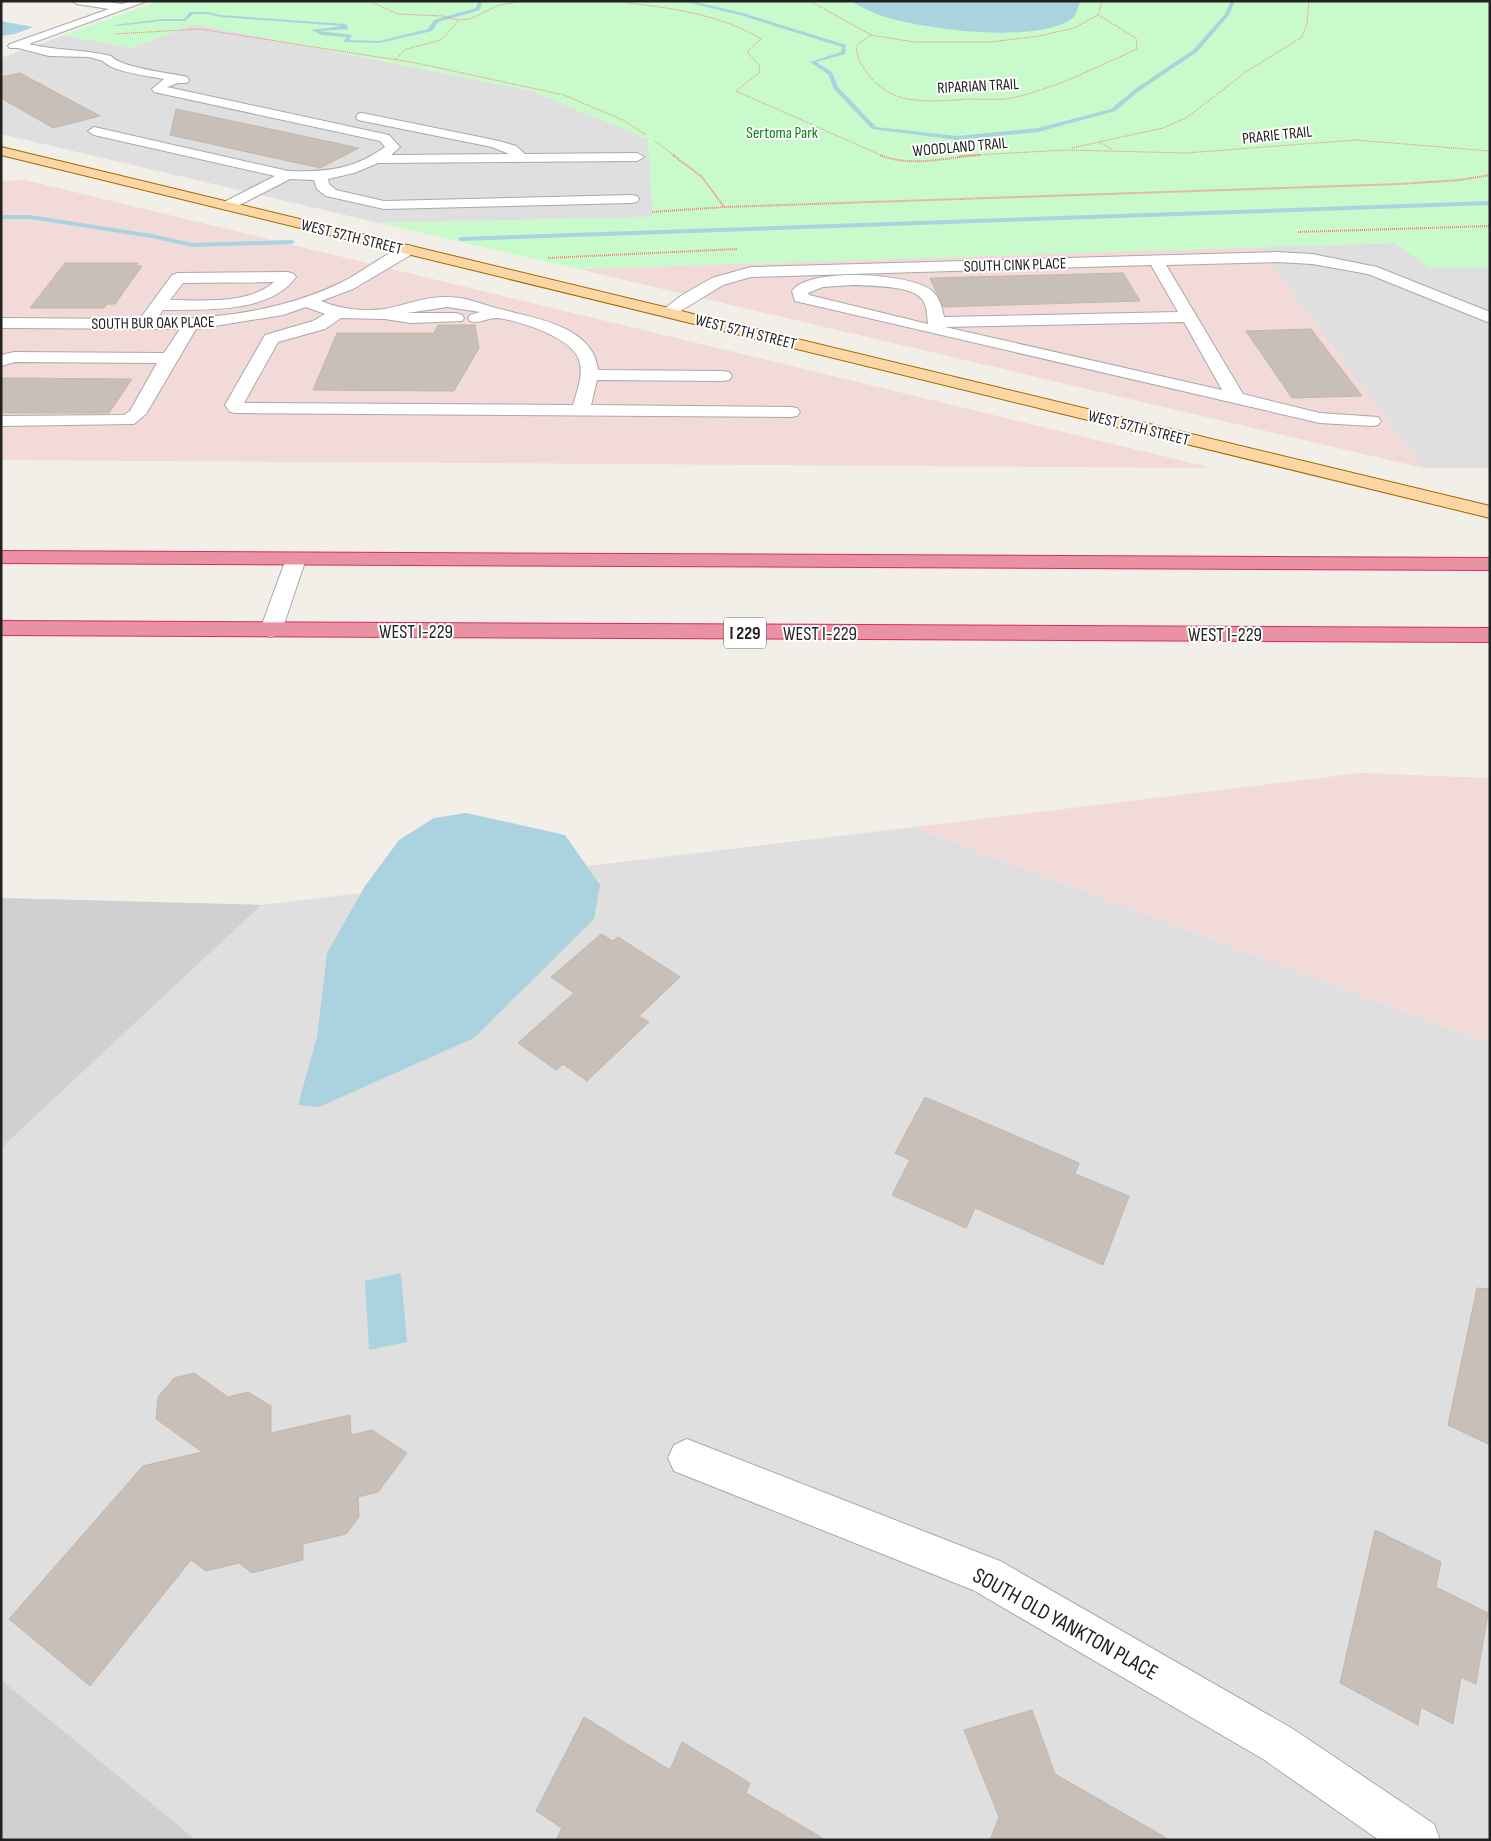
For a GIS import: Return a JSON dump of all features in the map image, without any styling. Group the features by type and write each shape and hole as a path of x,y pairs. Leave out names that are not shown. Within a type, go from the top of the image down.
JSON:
{"highway":[{"path":"1,557 1490,564"},
{"name":"WEST I-229","path":"1,628 1490,635"}],"main road":[{"name":"WEST 57TH STREET","path":"1,151 1490,512"}],"street":[{"path":"77,1 123,8"},
{"path":"1,51 142,1"},
{"path":"1,44 22,43 49,53 98,55 124,67 195,83"},
{"path":"94,131 288,175 320,176 349,170 378,159 394,147 384,138 158,89 176,79"},
{"path":"350,114 494,144 512,149 522,158"},
{"path":"378,159 637,157"},
{"path":"227,206 288,175"},
{"path":"320,176 322,186 331,193 384,205 632,199"},
{"name":"SOUTH BUR OAK PLACE","path":"1,323 191,324 283,310 347,286 409,250"},
{"name":"SOUTH CINK PLACE","path":"668,312 711,283 736,273 1277,257 1312,259 1372,270 1490,318"},
{"path":"1156,260 1236,398"},
{"path":"145,324 178,278 288,277 283,284 271,291 235,302 159,305"},
{"path":"937,327 932,301 924,291 902,283 816,283 800,291 801,298 937,327 1320,418 1372,421"},
{"path":"306,301 337,313 385,314 411,318 456,318"},
{"path":"385,314 417,304 444,301 474,305 535,324 568,337 586,357 589,375 581,411"},
{"path":"337,313 319,325 271,339 234,405 236,408 791,412"},
{"path":"476,318 495,313"},
{"path":"937,327 1190,317"},
{"path":"1,421 128,420 137,414 191,324"},
{"path":"8,359 169,358"},
{"path":"589,375 723,376"},
{"path":"271,630 296,559"},
{"name":"SOUTH OLD YANKTON PLACE","path":"687,1458 986,1575 1278,1744 1418,1840"}],"path":[{"path":"369,1 374,5 398,14 442,16 458,20 470,20 499,5 525,1"},
{"name":"WOODLAND TRAIL","path":"615,1 714,16 749,32 761,39 754,48 747,52 760,66 759,73 736,91 892,160 909,162 967,155 1066,150"},
{"path":"810,1 871,35 889,40 967,43 1012,41 1081,26 1098,15 1102,1"},
{"path":"1066,150 1163,128 1186,118 1246,72 1302,37 1307,24 1309,1"},
{"name":"RIPARIAN TRAIL","path":"871,35 856,46 856,55 863,69 894,96 908,99 1015,98 1053,85 1138,49 1136,38 1098,15"},
{"path":"395,60 406,50 441,40 458,20"},
{"path":"65,28 114,34 200,29 395,60 564,95 624,120 647,135"},
{"path":"654,140 702,177 725,207 1400,184 1460,180 1490,175"},
{"name":"PRARIE TRAIL","path":"1066,150 1186,153 1324,140 1356,140 1490,151"},
{"path":"1099,142 1114,151"}],"shaded area":[{"path":"194,24 529,90 648,139 653,217 379,223 1,134 1,58 64,35 131,48"},
{"path":"25,180 1212,468 1,460 1,181"},
{"path":"1395,243 1430,268 1490,268 1490,468 1423,468 1259,247"},
{"path":"1259,247 1423,468 578,269"},
{"path":"1360,773 1490,778 1490,1044 914,827"},
{"path":"914,827 1490,1044 1490,1840 1,1840 1,898 261,905"},
{"path":"1,898 261,905 1,1148"},
{"path":"1,1680 196,1840 1,1840"}],"green space":[{"name":"Sertoma Park","path":"159,1 1490,1 1490,268 1430,268 1395,243 578,269 379,223 653,217 648,139 529,90 194,24 131,48 64,35"}],"water":[{"path":"850,1 1081,1 1073,18 1056,26 1034,31 1008,33 924,26 882,16"},
{"path":"1,21 33,27 15,34 1,36"},
{"path":"466,813 565,835 600,885 594,919 474,1038 319,1107 298,1105 317,1037 327,953 365,886 399,840 434,818"},
{"path":"401,1273 407,1342 369,1350 365,1281"}],"building":[{"path":"20,73 100,116 53,128 1,98 1,77"},
{"path":"176,109 359,148 320,168 170,135"},
{"path":"65,263 138,263 136,266 142,266 115,304 107,304 104,308 30,308"},
{"path":"1123,273 1140,301 943,307 930,278"},
{"path":"438,325 475,325 479,348 454,391 313,390 337,333 434,333"},
{"path":"1311,329 1362,396 1292,398 1246,331"},
{"path":"1,378 132,379 109,413 1,413"},
{"path":"601,934 613,941 618,937 680,977 639,1016 649,1022 587,1081 563,1064 556,1070 518,1043 574,993 551,977"},
{"path":"925,1097 1079,1163 1075,1174 1129,1196 1103,1265 975,1208 966,1228 892,1195 910,1160 895,1153"},
{"path":"1477,1288 1490,1289 1490,1445 1448,1425"},
{"path":"194,1373 228,1397 248,1392 271,1406 271,1433 350,1415 351,1435 372,1430 407,1453 378,1492 358,1497 359,1517 346,1534 303,1544 303,1560 252,1573 239,1563 206,1571 191,1560 90,1686 9,1619 143,1466 202,1452 156,1419 158,1397 174,1378"},
{"path":"1375,1530 1441,1562 1436,1587 1488,1613 1476,1684 1461,1677 1453,1724 1421,1707 1418,1725 1340,1683"},
{"path":"1032,1710 1055,1774 1170,1840 990,1840 999,1817 964,1730"},
{"path":"584,1717 670,1770 682,1742 750,1783 746,1793 826,1840 556,1840 562,1828 536,1811"}],"waterway":[{"path":"116,25 162,20 185,20 192,13 208,13 220,16 345,25 346,28 313,30 322,33 350,36 345,41 379,42 430,30 436,21 478,9 480,1"},
{"path":"684,1 741,14 844,46 843,53 812,62 830,73 836,88 874,128 957,138 1038,130 1113,110 1137,90 1195,51 1227,14 1233,1"},
{"path":"461,239 1490,203"},
{"path":"1,217 30,217 152,236 192,245 292,242"}]}
